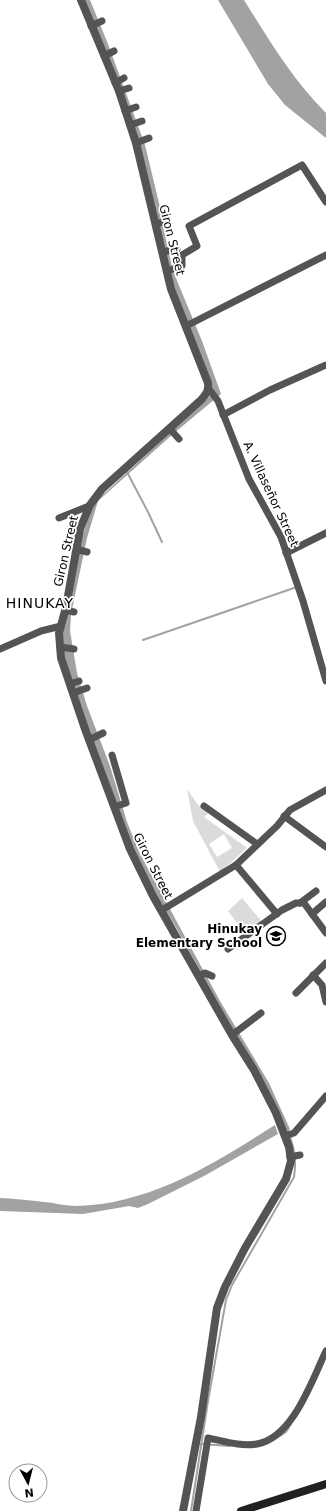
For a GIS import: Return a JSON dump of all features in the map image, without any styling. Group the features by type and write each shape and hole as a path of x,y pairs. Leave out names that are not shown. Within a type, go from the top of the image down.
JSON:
{"main road":[{"path":"241,1511 326,1484"}],"street":[{"name":"Giron Street","path":"81,0 88,10 92,25 120,91 137,142 164,252 170,270 171,289 189,324 211,392 207,393 173,433 111,481 102,489 89,506 80,529 69,611 59,633 62,663 79,691 96,737 130,849 205,975 260,1080 282,1127 290,1157"},
{"path":"92,25 102,21"},
{"path":"105,55 114,51"},
{"path":"116,82 124,78"},
{"path":"120,91 128,88"},
{"path":"126,110 136,106"},
{"path":"131,125 142,121"},
{"path":"137,142 149,138"},
{"path":"170,270 182,266 182,255 197,246 189,226 302,165 326,202"},
{"path":"157,224 167,221"},
{"path":"164,252 177,249"},
{"path":"189,324 326,255"},
{"path":"224,415 270,390 326,365"},
{"name":"A. Villaseñor Street","path":"211,392 218,401 249,479 281,537 303,601 326,681"},
{"path":"59,518 89,506"},
{"path":"286,553 326,533"},
{"path":"77,550 87,552"},
{"path":"0,649 41,631 61,626"},
{"path":"61,647 74,649"},
{"path":"112,755 126,803 117,806"},
{"path":"165,908 236,865 290,810 326,790"},
{"path":"204,806 257,844"},
{"path":"284,816 326,847"},
{"path":"236,865 277,914"},
{"path":"228,949 277,914 296,903 300,903 316,891"},
{"path":"312,914 326,902"},
{"path":"300,903 304,903 325,931"},
{"path":"296,993 326,963"},
{"path":"313,976 322,985 326,1002"},
{"path":"235,1032 261,1013"},
{"path":"285,1136 294,1133 326,1096"},
{"path":"183,1511 201,1417 217,1308 225,1287 245,1248 286,1180 291,1161 290,1157 300,1155"},
{"path":"196,1511 208,1438 244,1444 258,1444 270,1439 282,1430 294,1415 326,1351"}],"shaded area":[{"path":"85,0 90,0 108,44 145,145 173,271 202,341 221,394 173,434 98,501 87,538 71,614 70,631 77,673 87,706 110,766 127,822 140,854 220,1001 269,1083 289,1127 290,1130 287,1131 264,1081 229,1023 159,899 123,827 66,665 61,638 80,541 95,502 209,397 212,391 170,275 156,214"},
{"path":"218,0 244,0 302,87 326,113 326,138 285,105 268,84"},
{"path":"187,789 198,805 209,813 204,817 247,848 220,872 193,821","holes":["224,834 232,848 217,857 209,844"]},
{"path":"242,898 263,923 246,935 228,911"},
{"path":"275,1125 278,1134 204,1176 138,1208 129,1206 83,1214 0,1211 0,1198 77,1206 104,1204 131,1198 156,1190 205,1167"}],"waterway":[{"path":"127,472 162,542"},
{"path":"143,640 294,588"},
{"path":"191,1511 208,1401 226,1300 232,1285 294,1177 294,1152 287,1128"},
{"path":"280,1436 286,1432 291,1424"},
{"path":"201,1444 230,1446"}],"place":[{"name":"Hinukay Elementary School","path":"276,936"}],"district":[{"name":"HINUKAY","path":"40,603"}]}
